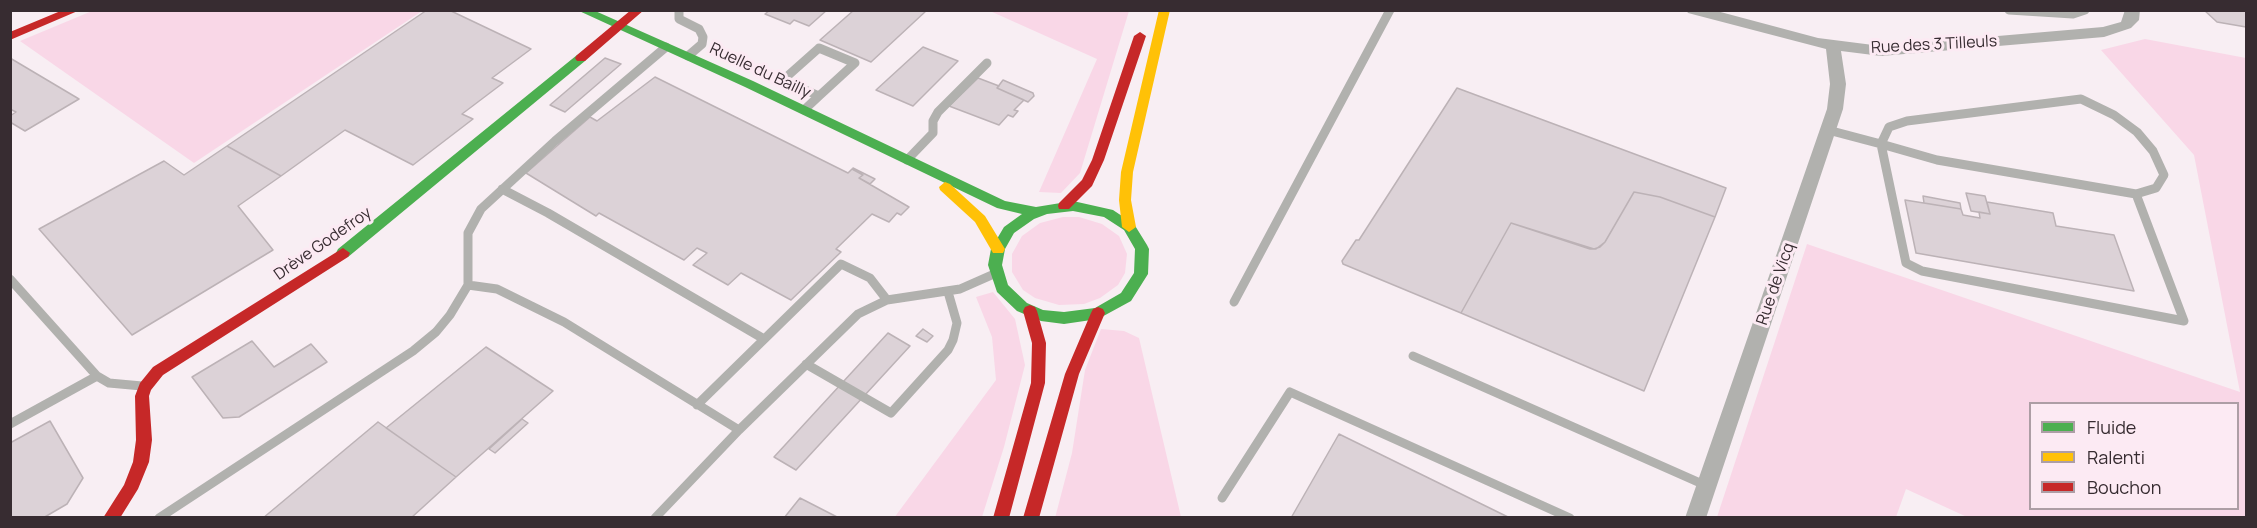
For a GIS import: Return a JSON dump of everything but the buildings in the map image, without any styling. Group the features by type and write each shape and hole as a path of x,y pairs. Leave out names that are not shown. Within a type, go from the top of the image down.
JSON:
{"street":[{"path":"10,36 75,10"},
{"name":"Ruelle du Bailly","path":"582,10 688,56 1002,205 1036,213"},
{"name":"Drève Godefroy","path":"146,387 158,371 175,357 295,286 352,247 639,10"},
{"path":"1129,227 1125,200 1129,164 1165,10"},
{"name":"Rue des 3 Tilleuls","path":"1693,10 1833,46 1898,50 2095,34 2126,25 2131,20 2133,10"},
{"path":"1064,206 1087,183 1098,160 1144,19"},
{"name":"Rue de Vicq","path":"1695,518 1828,130 1838,92 1833,46"},
{"name":"Ruelle du Bailly","path":"921,168 973,212 986,228 998,249"},
{"path":"1064,206 1100,210 1116,217 1129,227 1142,249 1141,274 1126,297 1098,314 1064,318 1030,311 1008,295 996,273 998,249 1005,236 1015,225 1036,213 1064,206"},
{"path":"1001,518 1038,383 1039,343 1030,311"},
{"path":"1031,518 1072,374 1098,314"},
{"path":"111,518 130,489 141,462 144,440 142,396 146,387"}],"lane":[{"path":"679,10 679,19 699,29 703,37 702,44 688,56"},
{"path":"1234,302 1390,10"},
{"path":"2009,10 2073,14 2085,10"},
{"path":"159,518 425,342 444,323 469,280 468,239 472,224 481,209 666,47"},
{"path":"804,110 820,96 855,63 819,48 783,80 820,96"},
{"path":"907,160 933,133 933,121 938,112 987,63"},
{"path":"1828,130 1881,144 1937,160 2136,194 2156,188 2164,175 2153,151 2138,132 2114,115 2081,99 1907,121 1889,128 1881,144 1906,263 1922,272 2184,321 2136,194"},
{"path":"502,189 548,213 764,339"},
{"path":"697,405 841,264 870,278 887,300"},
{"path":"655,518 739,430 858,314 887,300 948,292 970,286 996,273"},
{"path":"10,279 97,376 110,383 146,387"},
{"path":"469,280 497,289 564,322 739,430"},
{"path":"806,364 891,413 948,350 953,340 956,314 948,292"},
{"path":"1413,356 1707,486"},
{"path":"10,424 97,376"},
{"path":"1222,498 1290,392 1570,518"}],"shaded area":[{"path":"92,11 422,11 194,163 20,41"},
{"path":"990,11 1129,11 1080,173 1061,193 1039,192 1097,59"},
{"path":"2145,39 2246,58 2246,517 1967,517 1906,489 1896,517 1717,517 1807,244 2240,392 2194,155 2101,50"},
{"path":"1063,217 1079,217 1102,224 1119,236 1127,254 1125,273 1118,285 1100,298 1084,304 1059,305 1035,298 1023,290 1012,272 1012,254 1022,236 1040,223"},
{"path":"993,292 1015,319 1025,365 1004,447 982,517 894,518 996,380 992,337 976,297"},
{"path":"1101,329 1124,331 1139,338 1181,517 1055,518 1072,453 1085,370"}],"traffic: fast":[{"path":"582,10 749,84 1002,205 1036,212"},
{"path":"343,253 581,58"},
{"path":"1073,206 1108,213 1129,227 1142,249 1141,274 1126,297 1098,313 1064,318 1041,315 1022,307 1002,288 995,265 998,249 1009,230 1029,216 1045,209 1073,206"}],"traffic: slow":[{"path":"1129,227 1125,200 1127,172 1165,10"},
{"path":"945,187 980,219 998,249"}],"traffic: jam":[{"path":"10,36 75,10"},
{"path":"581,58 639,10"},
{"path":"1064,206 1087,183 1098,160 1140,36"},
{"path":"111,518 130,489 141,462 144,440 142,396 145,387 158,371 343,253"},
{"path":"1001,518 1038,383 1039,343 1030,311"},
{"path":"1031,518 1072,374 1098,313"}]}
